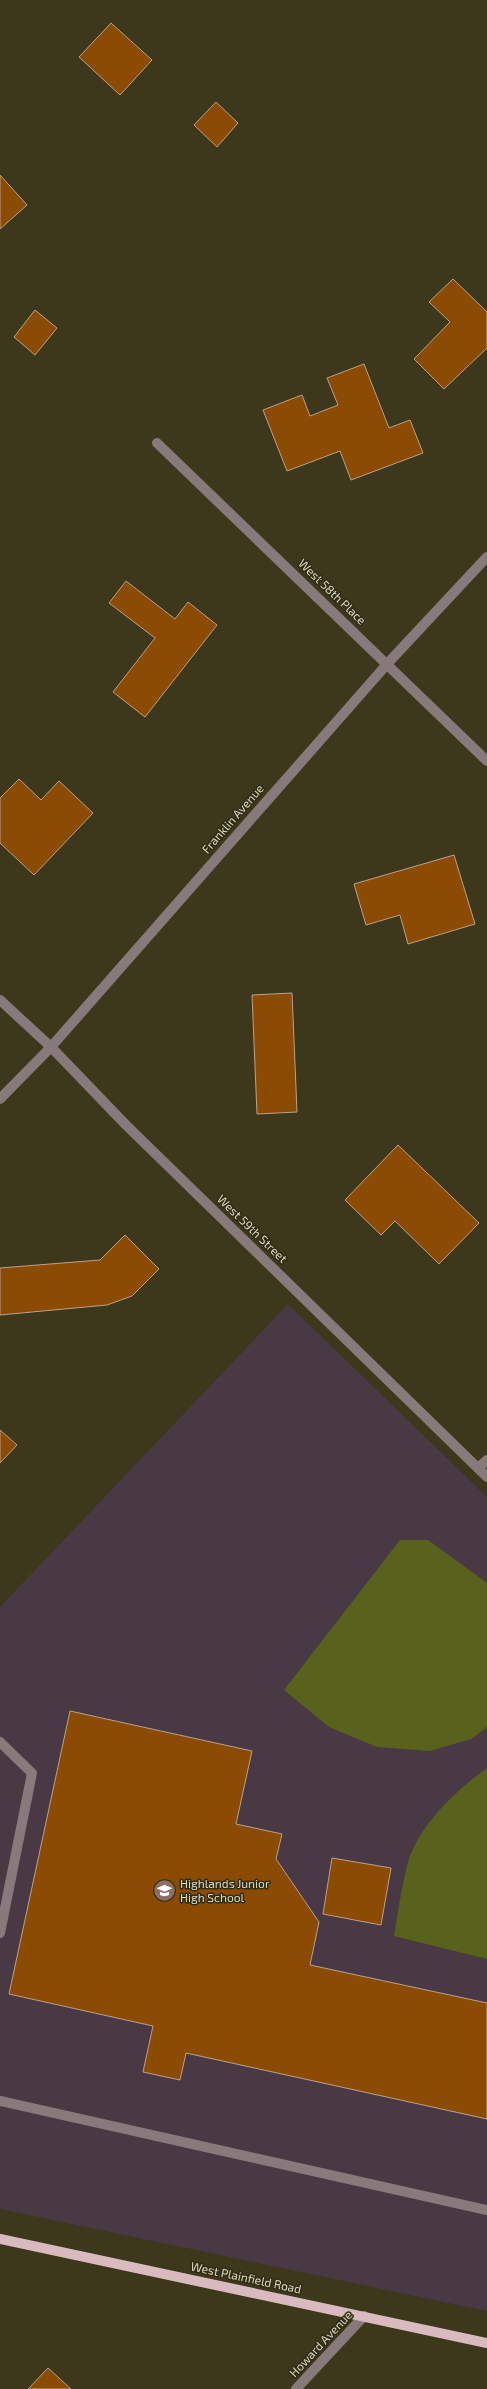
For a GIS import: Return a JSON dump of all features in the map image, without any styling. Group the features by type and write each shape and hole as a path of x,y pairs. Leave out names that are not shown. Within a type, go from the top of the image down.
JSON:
{"main road":[{"name":"West Plainfield Road","path":"0,2239 487,2343"}],"street":[{"name":"West 58th Place","path":"158,443 487,760"},
{"name":"Franklin Avenue","path":"0,1099 51,1047 388,663 487,557"},
{"name":"West 59th Street","path":"0,1000 51,1047 126,1125 487,1477"},
{"path":"478,1468 487,1460"},
{"path":"0,1742 32,1773 0,1933"},
{"path":"0,2101 487,2210"},
{"name":"Howard Avenue","path":"296,2389 364,2316"}],"shaded area":[{"path":"288,1304 487,1497 487,2311 0,2209 0,1607"}],"green space":[{"path":"400,1540 428,1540 487,1583 487,1727 471,1739 430,1751 377,1747 329,1727 284,1690"},
{"path":"487,1768 487,1959 394,1936 407,1866 419,1838 428,1824 450,1799"}],"building":[{"path":"111,23 152,60 120,95 79,57"},
{"path":"216,102 238,123 217,147 194,125"},
{"path":"0,175 27,205 0,229"},
{"path":"453,279 487,312 487,348 444,389 414,359 450,322 429,302"},
{"path":"35,310 57,328 35,355 14,337"},
{"path":"364,364 389,428 410,420 423,453 351,480 340,451 287,471 263,410 302,395 310,416 338,405 327,378"},
{"path":"126,581 175,619 188,602 217,625 145,717 113,692 155,638 109,603"},
{"path":"19,779 41,800 59,781 93,813 34,875 0,843 0,798"},
{"path":"454,855 475,924 408,944 400,915 366,925 354,884"},
{"path":"292,993 297,1112 257,1114 252,995"},
{"path":"398,1145 479,1223 439,1264 395,1221 381,1235 345,1200"},
{"path":"125,1235 159,1269 132,1296 107,1305 0,1315 0,1268 100,1260"},
{"path":"0,1430 17,1445 0,1463"},
{"name":"Highlands Junior High School","path":"70,1711 252,1751 236,1824 282,1834 276,1859 319,1922 310,1965 487,2003 487,2119 186,2053 180,2080 143,2072 153,2026 9,1994"},
{"path":"332,1858 391,1868 381,1925 323,1914"},
{"path":"48,2368 71,2389 28,2389"}],"place":[{"name":"Highlands Junior High School","path":"164,1891"}]}
